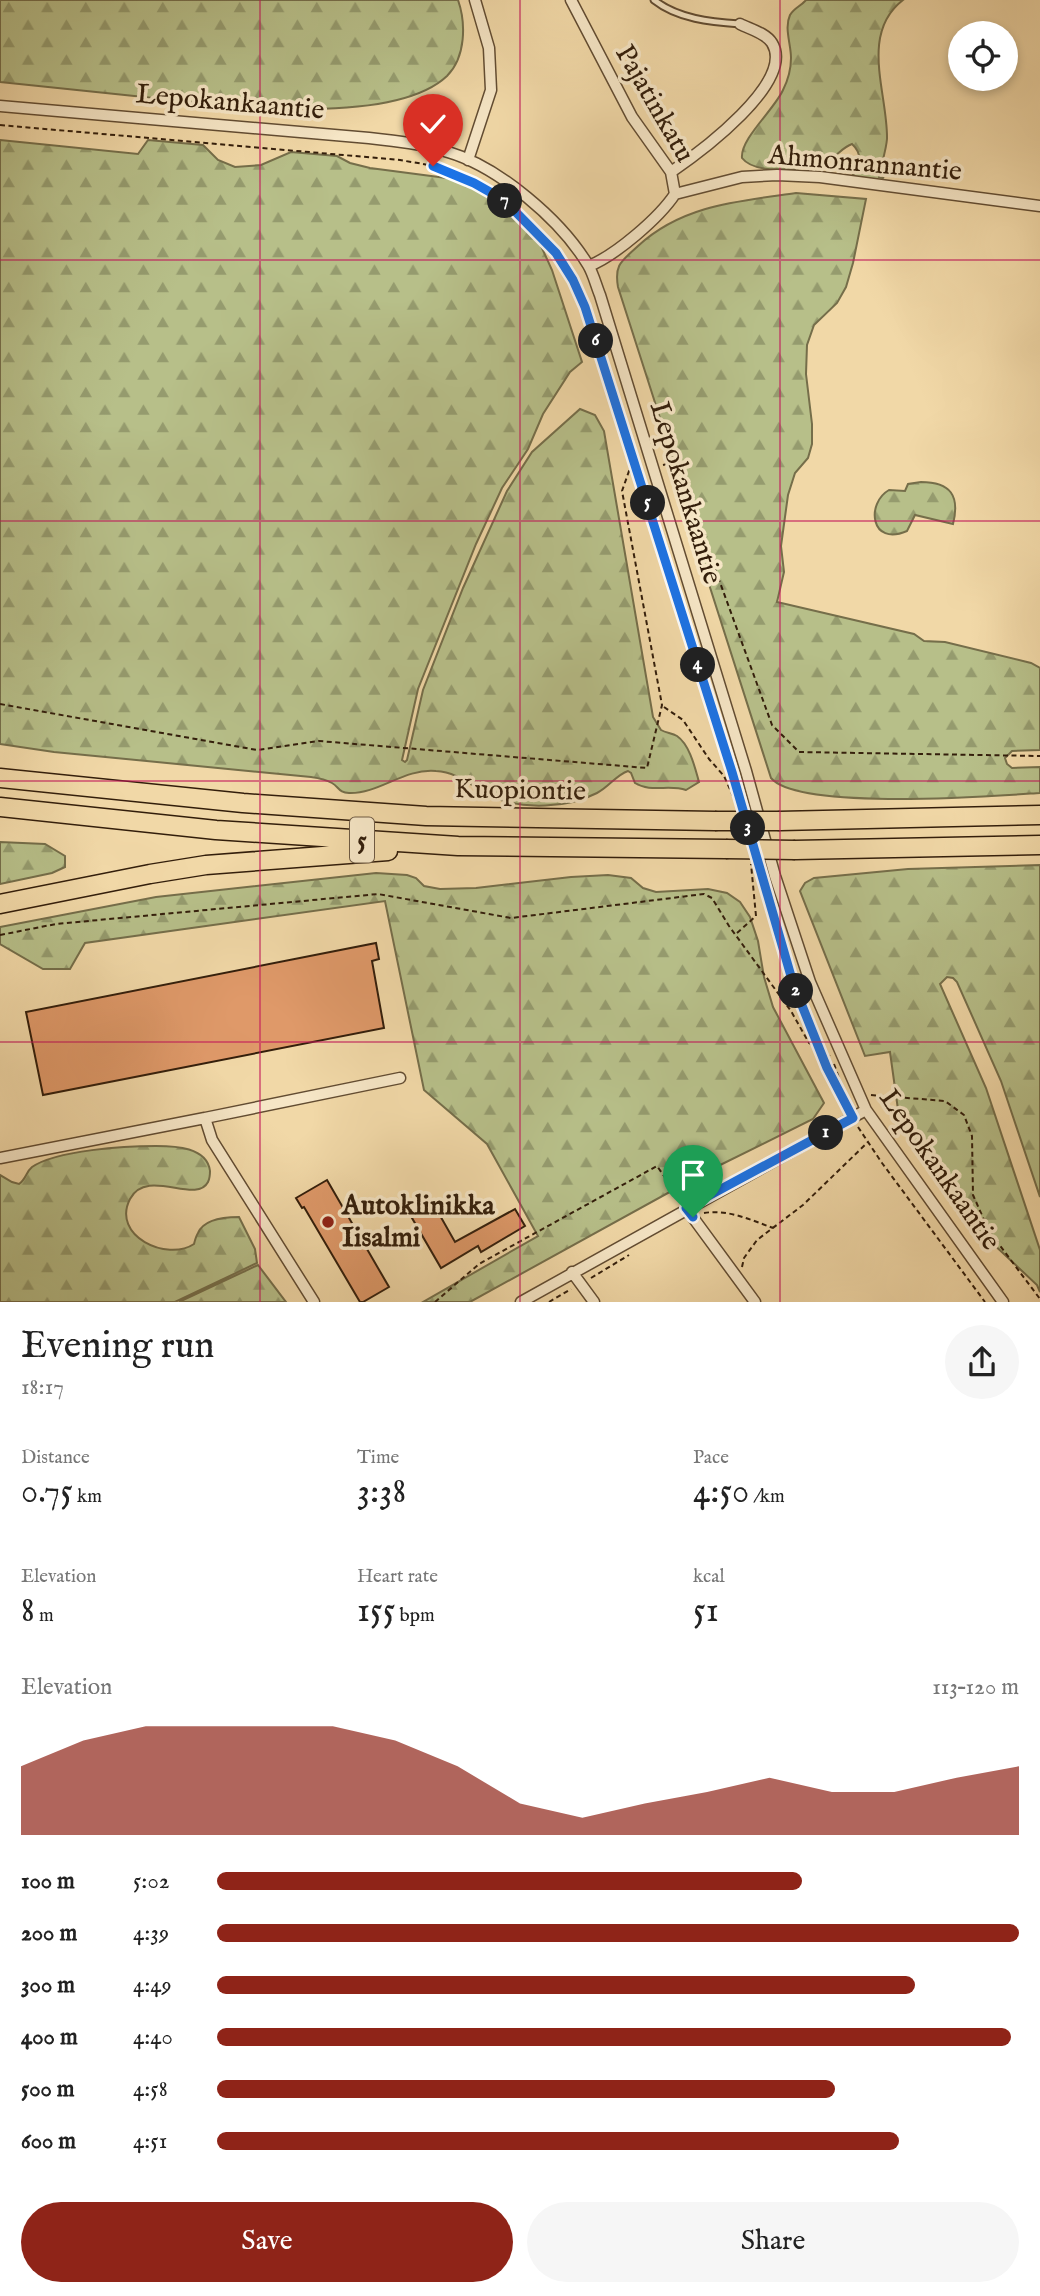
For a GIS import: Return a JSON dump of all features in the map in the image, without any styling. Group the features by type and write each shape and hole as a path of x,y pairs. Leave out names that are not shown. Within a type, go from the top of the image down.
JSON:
{"highway":[{"name":"Kuopiontie","path":"0,778 243,803 426,816 780,821 1040,815"},
{"name":"Kuopiontie","path":"0,807 216,830 458,846 795,850 1040,845"},
{"path":"0,904 206,865 458,846"}],"street":[{"path":"468,160 491,90 489,48 475,0"},
{"name":"Pajatinkatu","path":"571,0 632,117 671,172 675,194"},
{"path":"671,172 697,155 760,95 772,74 777,61 771,41 740,24"},
{"name":"Lepokankaantie","path":"0,106 409,143 449,152 468,160 513,186 553,221 589,266 614,339 775,876 810,982 866,1110 1003,1302"},
{"name":"Ahmonrannantie","path":"675,194 742,177 777,175 820,177 1040,206"},
{"path":"589,266 602,261 664,210 675,194"},
{"path":"0,1158 400,1078"},
{"path":"521,1302 572,1272 690,1213 866,1110"},
{"path":"205,1118 212,1140 314,1302"},
{"path":"690,1213 755,1302"},
{"path":"572,1272 594,1302"}],"lane":[{"path":"654,0 704,22 740,24"}],"path":[{"path":"0,125 400,160 433,166 474,183 504,200 556,253 573,280 585,307 743,811"},
{"path":"0,704 257,750 320,741 648,768 662,705 622,491 629,471 676,462 772,725 799,752 1040,757"},
{"path":"759,864 793,983 853,1118 985,1302"},
{"path":"0,935 56,924 378,894 511,918 704,894 712,898 729,926 791,1011 809,1042 834,1060 834,1068 843,1083 858,1092 945,1101 964,1115 972,1136 973,1195 989,1231 1040,1299"},
{"path":"742,1269 744,1258 757,1240 803,1205 868,1142"},
{"path":"435,1302 479,1264 657,1166 690,1213 716,1211 773,1228"},
{"path":"549,1302 637,1251"}],"green space":[{"path":"0,0 458,0 463,40 458,59 447,76 421,92 387,102 346,108 257,108 0,82"},
{"path":"806,0 903,0 890,14 882,30 879,47 887,139 879,177 883,178 881,181 851,177 859,161 858,152 852,144 829,160 797,169 759,167 742,158 746,142 779,98 786,82 791,58 788,20"},
{"path":"0,140 138,154 148,140 203,145 218,160 235,167 261,165 291,152 337,156 350,163 370,168 454,179 485,193 507,207 536,235 552,270 582,362 570,372 543,414 528,449 502,488 476,544 418,689 402,760 407,760 423,690 463,588 507,491 532,452 580,409 595,415 604,431 653,717 661,730 682,740 699,782 686,790 647,787 635,783 628,771 585,798 545,806 505,801 459,777 436,771 413,773 371,790 346,793 327,781 311,777 54,752 0,744"},
{"path":"796,193 866,199 846,287 837,303 814,325 807,345 806,374 812,444 808,458 795,473 788,495 781,546 784,572 777,602 914,634 924,641 945,642 1031,663 1040,668 1040,750 1012,751 1005,758 1012,768 1040,767 1040,793 942,798 856,798 818,795 789,788 771,778 691,528 675,465 618,287 617,273 620,264 655,232 692,213 733,202"},
{"path":"921,482 940,485 951,492 955,506 953,524 915,515 907,531 885,533 879,528 875,513 882,496 889,490 905,491 908,484"},
{"path":"0,842 45,844 65,856 65,867 52,873 0,884"},
{"path":"1040,865 1040,1197 1001,1081 957,982 947,977 940,984 986,1088 1040,1250 1040,1292 1037,1285 974,1226 900,1124 890,1052 865,1056 800,891 805,883 814,878 908,869"},
{"path":"376,873 407,875 416,878 424,886 440,889 608,875 631,878 643,888 656,892 708,889 727,893 740,902 750,917 773,1007 824,1103 813,1119 706,1172 470,1302 423,1302 538,1236 487,1144 424,1090 385,901 85,943 70,969 43,969 0,944 0,927 156,897"},
{"path":"110,1148 181,1148 197,1153 208,1163 210,1178 202,1188 193,1190 148,1186 138,1190 130,1199 126,1212 128,1224 135,1234 157,1247 183,1249 194,1244 201,1228 210,1222 239,1217 255,1249 257,1263 175,1302 0,1302 0,1175 19,1184 32,1167 43,1161"},
{"path":"258,1265 286,1302 179,1302"}],"building":[{"path":"376,943 379,959 372,961 384,1028 43,1095 26,1012"},
{"path":"327,1180 389,1287 363,1302 360,1302 296,1198"},
{"path":"434,1205 455,1242 515,1209 525,1226 481,1252 478,1246 441,1268 412,1218"}],"place":[{"name":"Autoklinikka Iisalmi","path":"328,1222"}],"route":[{"path":"433,166 474,183 504,200 556,253 573,280 585,307 732,772 793,983 827,1068 853,1118 686,1208 693,1217"}]}
